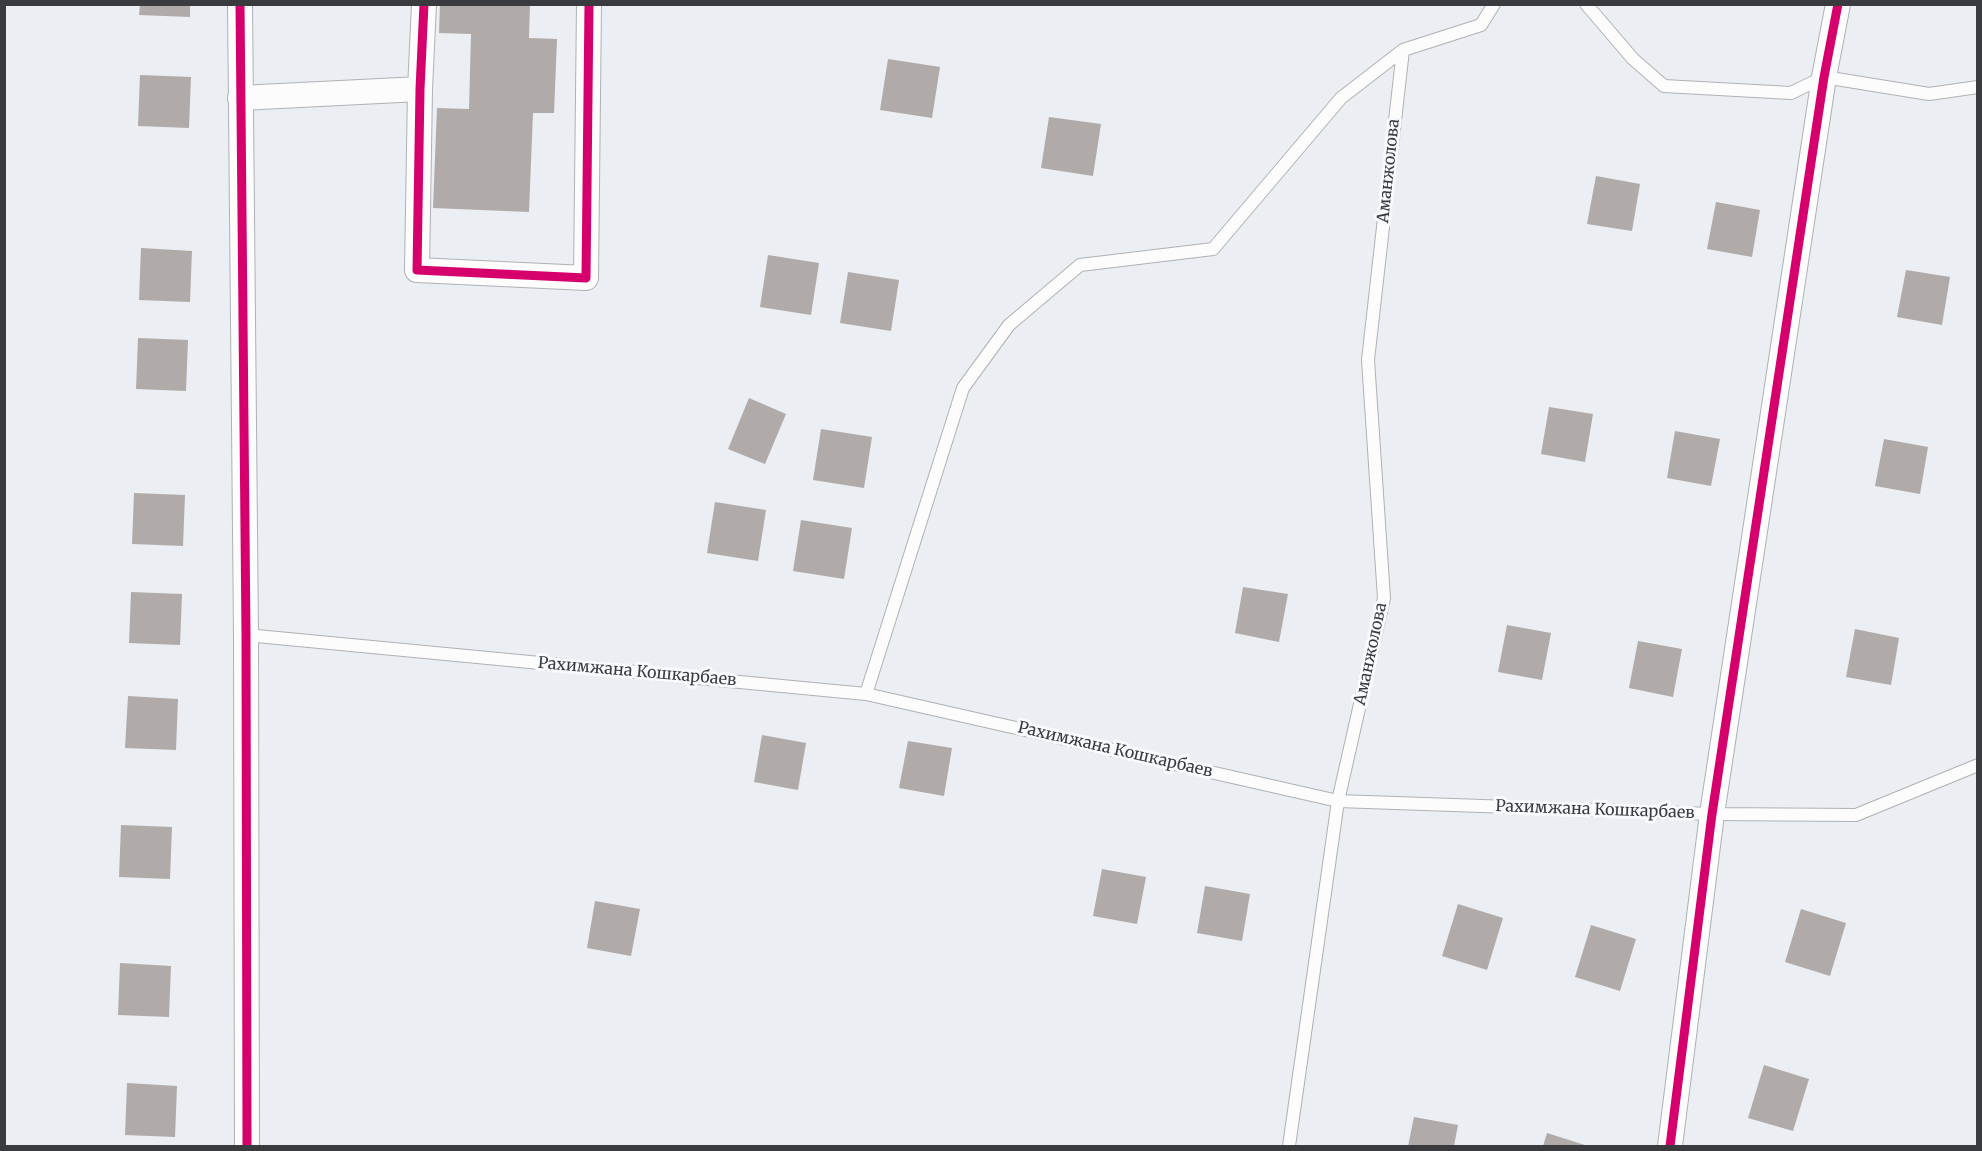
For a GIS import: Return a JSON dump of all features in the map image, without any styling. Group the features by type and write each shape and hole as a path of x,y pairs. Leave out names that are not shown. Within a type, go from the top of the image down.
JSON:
{"street":[{"path":"240,4 248,1146"},
{"path":"424,4 417,270 586,278 589,4"},
{"path":"1670,1146 1712,814 1824,77 1838,4"},
{"path":"240,98 420,89"}],"lane":[{"path":"866,694 963,388 1009,325 1080,265 1213,249 1341,99 1403,50 1481,25 1494,4"},
{"path":"1586,4 1633,59 1664,86 1791,93 1824,77 1929,94 1977,87"},
{"name":"Аманжолова","path":"1289,1146 1338,801 1384,598 1368,360 1403,50"},
{"name":"Рахимжана Кошкарбаев","path":"246,635 866,694 1338,801 1712,814 1856,815 1977,765"}],"building":[{"path":"140,4 190,4 190,17 139,15"},
{"path":"440,4 530,4 529,38 557,39 554,113 533,113 529,212 433,208 437,108 469,109 471,34 439,33"},
{"path":"888,59 940,67 932,118 880,110"},
{"path":"140,75 191,77 189,128 138,126"},
{"path":"1049,117 1101,124 1093,176 1041,168"},
{"path":"1596,176 1640,184 1632,231 1587,224"},
{"path":"1716,202 1760,210 1752,257 1707,249"},
{"path":"141,248 192,251 190,302 139,300"},
{"path":"768,255 819,263 811,315 760,307"},
{"path":"1906,270 1950,277 1942,325 1897,317"},
{"path":"848,272 899,280 891,331 840,323"},
{"path":"138,338 188,340 186,391 136,389"},
{"path":"749,398 786,414 765,464 728,449"},
{"path":"1549,407 1593,414 1585,462 1541,454"},
{"path":"821,429 872,437 864,488 813,480"},
{"path":"1675,431 1720,439 1711,486 1667,478"},
{"path":"1884,439 1928,447 1920,494 1875,486"},
{"path":"134,493 185,495 183,546 132,544"},
{"path":"715,502 766,510 758,561 707,553"},
{"path":"801,520 852,528 844,579 793,571"},
{"path":"1243,587 1288,594 1279,642 1235,633"},
{"path":"131,592 182,594 180,645 129,643"},
{"path":"1507,625 1551,633 1542,680 1498,672"},
{"path":"1855,629 1899,638 1891,685 1846,677"},
{"path":"1638,641 1682,649 1673,697 1629,688"},
{"path":"128,696 178,699 176,750 125,748"},
{"path":"762,735 806,743 798,790 754,782"},
{"path":"908,741 952,748 944,796 899,788"},
{"path":"121,825 172,827 170,879 119,877"},
{"path":"1102,869 1146,877 1137,924 1093,916"},
{"path":"1205,886 1250,894 1242,941 1197,933"},
{"path":"595,901 640,909 631,956 587,948"},
{"path":"1458,904 1503,918 1487,970 1442,956"},
{"path":"1801,909 1846,923 1830,976 1785,962"},
{"path":"1591,925 1636,939 1620,991 1575,977"},
{"path":"120,963 171,966 169,1017 118,1015"},
{"path":"1764,1065 1809,1079 1793,1131 1748,1118"},
{"path":"127,1083 177,1086 175,1137 125,1135"},
{"path":"1414,1117 1458,1125 1454,1146 1408,1146"},
{"path":"1547,1133 1588,1146 1543,1146"}],"cycle path":[{"path":"240,4 246,635 247,1146"},
{"path":"424,4 417,270 586,278 589,4"},
{"path":"1670,1146 1712,814 1824,77 1838,4"}]}
